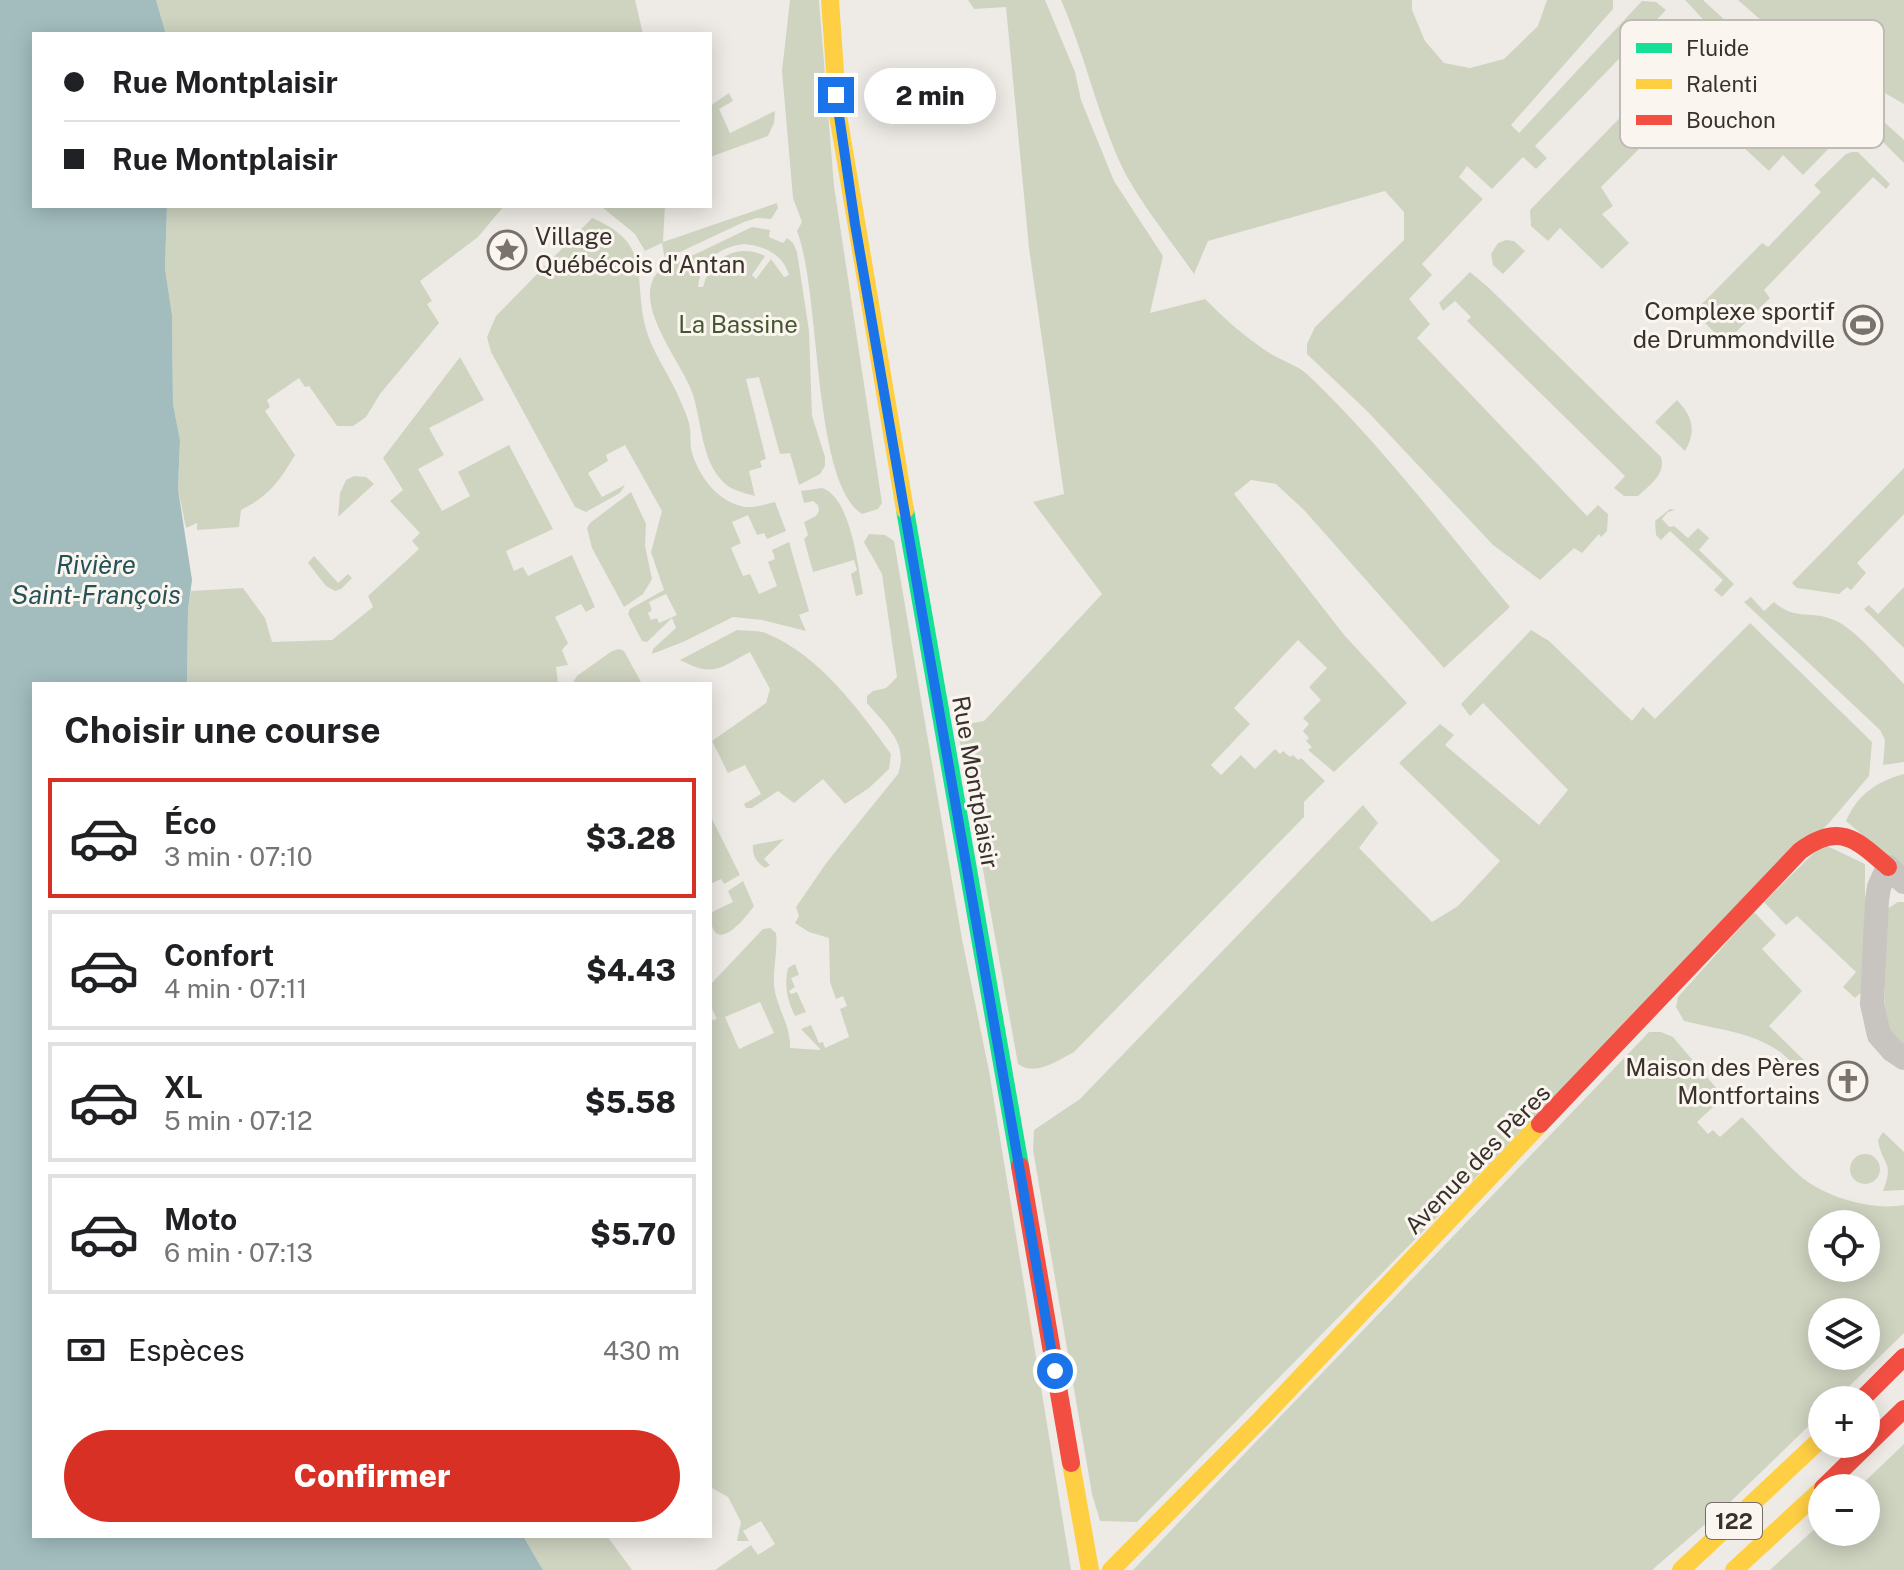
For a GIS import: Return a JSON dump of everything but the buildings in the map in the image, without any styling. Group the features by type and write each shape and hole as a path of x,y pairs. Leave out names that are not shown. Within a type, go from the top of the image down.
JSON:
{"street":[{"name":"Rue Montplaisir","path":"830,0 838,115 855,224 1090,1570"},
{"name":"Avenue des Pères","path":"1111,1570 1315,1362 1812,840 1835,833 1847,835 1896,874"},
{"path":"1896,874 1879,887 1872,1004 1879,1035 1904,1058"},
{"path":"1875,1386 1904,1357"},
{"path":"1837,1474 1904,1409"},
{"name":"122","path":"1681,1570 1808,1451"},
{"path":"1734,1570 1808,1501"}],"green space":[{"path":"156,0 635,0 643,32 165,32"},
{"path":"790,0 819,0 834,186 882,503 878,509 862,514 846,495 834,465 826,426 805,259 797,231 802,222 793,198 782,71"},
{"path":"968,0 1045,0 1114,181 1163,256 1150,313 1205,299 1253,342 1303,371 1387,458 1510,607 1444,668 1304,510 1276,484 1251,480 1234,494 1345,636 1407,703 1334,772 1308,750 1312,747 1303,731 1309,724 1303,718 1321,700 1309,687 1327,668 1298,640 1234,708 1250,724 1211,765 1221,775 1241,755 1255,769 1275,749 1280,754 1283,751 1290,757 1301,758 1325,781 1304,802 1304,817 1074,1052 1047,1066 1032,1069 1018,1064 957,726 984,721 1102,594 1033,502 1064,494 1029,248 1006,7 974,9"},
{"path":"1061,0 1412,0 1412,10 1425,41 1444,63 1470,68 1504,59 1538,26 1547,0 1613,0 1613,9 1511,125 1519,133 1620,25 1620,58 1535,146 1547,158 1536,169 1523,157 1492,189 1467,166 1459,177 1483,199 1422,264 1432,275 1409,299 1430,324 1417,338 1587,516 1598,505 1608,514 1607,531 1601,537 1599,534 1582,553 1574,548 1540,580 1493,545 1368,412 1307,354 1307,344 1315,327 1404,240 1404,212 1385,191 1208,241 1194,274 1146,207 1122,167"},
{"path":"1685,0 1703,0 1725,20 1704,20"},
{"path":"1738,0 1904,0 1904,104 1884,93 1884,20 1761,20"},
{"path":"1642,1 1656,2 1666,10 1656,20 1624,20"},
{"path":"729,93 733,101 719,109 730,133 775,111 774,123 768,136 712,156 712,105"},
{"path":"1620,118 1620,148 1640,148 1601,187 1613,206 1602,214 1629,243 1602,269 1560,228 1548,241 1531,226 1530,210"},
{"path":"1884,122 1904,140 1904,163 1884,143"},
{"path":"1744,148 1829,148 1803,175 1783,155 1769,171"},
{"path":"1858,152 1890,184 1886,189 1873,177 1764,290 1770,298 1725,343 1694,312 1762,243 1768,247 1821,192 1814,185 1846,154"},
{"path":"777,203 778,208 771,219 757,218 744,222 665,259 662,243 645,251 635,234 603,208 665,208 663,242"},
{"path":"167,208 502,208 478,237 420,281 432,301 427,304 439,323 380,394 366,417 353,426 337,426 309,386 305,387 299,378 267,400 270,407 265,411 295,455 272,487 241,510 239,527 197,530 197,523 186,528 178,489 180,440 173,404 172,315 165,268"},
{"path":"592,218 625,239 637,263 646,329 686,414 692,453 700,471 711,488 735,504 749,507 775,502 786,531 767,539 764,533 757,535 748,515 732,522 741,543 731,548 743,576 750,574 759,594 777,586 768,562 775,559 772,550 789,542 809,611 799,615 806,631 762,620 733,617 652,654 653,649 676,628 672,618 647,642 642,641 628,614 630,609 664,590 651,552 662,511 625,445 606,455 608,461 588,473 602,497 625,485 620,493 586,512 575,507 491,352 487,337 496,316","holes":["666,594 677,615 659,623 657,618 651,620 649,602"]},
{"name":"La Bassine","path":"752,227 770,230 769,237 783,243 787,238 793,243 809,331 812,416 825,457 825,466 820,474 799,485 790,453 780,454 759,377 746,379 766,459 760,461 762,467 749,471 755,496 733,489 722,481 706,451 693,395 654,317 651,285 658,272","holes":["744,244 777,256 789,275 784,277 771,259 756,279 752,275 765,256 755,252 735,252 718,261 703,287 698,287 707,263 719,252"]},
{"path":"1514,241 1525,251 1503,274 1493,265 1491,254 1498,243"},
{"path":"1470,272 1661,457 1659,474 1638,496 1624,496 1614,488 1625,476 1467,321 1471,317 1455,301 1443,311 1439,303"},
{"path":"460,357 484,400 429,428 444,455 418,469 442,511 470,496 458,472 509,445 553,529 506,551 514,571 523,567 528,576 572,555 595,607 586,612 581,604 555,617 568,643 562,650 568,665 556,667 558,682 187,682 191,591 243,588 265,618 272,642 332,640 373,607 368,596 419,549 412,541 420,533 390,501 403,490 383,458"},
{"path":"1677,400 1686,412 1692,430 1685,451 1655,422"},
{"path":"1904,468 1904,514 1857,563 1866,573 1851,590 1847,587 1839,594 1797,588 1792,583"},
{"path":"354,476 366,477 374,484 338,517 340,493 346,480"},
{"path":"822,488 832,494 846,518 863,594 856,596 851,574 857,570 854,560 813,572 804,539 808,535 804,522 819,511 813,501 804,503 801,491"},
{"path":"631,492 646,524 645,546 652,579 643,594 624,607 592,548 587,528"},
{"path":"1670,509 1675,510 1662,519 1669,527 1674,526 1688,538 1698,528 1709,538 1699,550 1734,584 1722,597 1714,590 1723,580 1670,531 1661,540 1656,535 1655,521"},
{"path":"869,534 885,535 894,541 962,939 989,1071 1071,1570 715,1570 751,1545 758,1555 775,1544 761,1521 743,1531 749,1541 737,1541 741,1522 728,1497 712,1488 712,1020 717,1019 712,1009 712,983 763,929 770,928 776,933 775,993 790,1048 821,1050 801,1029 811,1025 819,1043 823,1042 825,1048 849,1037 840,1009 847,1006 843,996 836,999 830,982 829,938 809,932 795,923 799,916 796,907 827,862 898,774 901,763 894,736 867,703 867,696 886,688 897,677 882,574 864,542","holes":["760,1002 774,1033 739,1049 725,1017"]},
{"path":"314,556 338,583 348,574 352,578 335,591 326,586 308,563"},
{"path":"1904,587 1904,648 1864,609 1869,605 1878,614"},
{"path":"1751,597 1764,611 1774,602 1789,611 1826,617 1842,624 1861,639 1904,684 1904,762 1883,765 1885,740 1880,730 1744,602"},
{"path":"1750,623 1872,742 1869,776 1829,823 1137,1522 1100,1521 1092,1494 1033,1150 1034,1130 1080,1099 1363,805 1378,823 1359,848 1432,922 1458,906 1500,861 1399,763 1440,724 1454,735 1445,745 1539,825 1568,790 1483,703 1470,716 1461,704 1531,630 1549,641 1632,721 1643,707 1655,719"},
{"path":"737,630 768,634 805,656 821,670 852,702 891,754 889,769 869,788 845,804 823,779 794,803 778,791 752,808 746,808 744,804 761,794 745,765 728,773 712,741 766,703 770,689 750,652 709,670 680,660"},
{"path":"612,651 624,651 641,682 573,682 577,676"},
{"path":"1904,774 1904,870 1846,821 1869,790"},
{"path":"712,819 740,875 724,884 721,879 712,883"},
{"path":"784,839 764,859 770,865 765,868 754,855 753,845"},
{"path":"1823,844 1865,864 1865,989 1855,998 1843,987 1856,972 1797,916 1786,925 1764,902"},
{"path":"743,881 754,906 733,929 720,935 712,925 712,912 733,902 728,891"},
{"path":"1904,902 1904,1048 1892,1035 1884,1019 1887,909"},
{"path":"1754,912 1776,935 1762,949 1802,991 1769,1026 1813,1069 1803,1078 1792,1063 1766,1043 1735,1032 1684,1021 1676,1007 1678,997"},
{"path":"795,964 799,975 791,978 795,987 789,991 791,994 797,992 806,1012 795,1016 788,998 786,980 788,968"},
{"path":"1649,1032 1661,1032 1673,1037 1724,1097 1697,1122 1708,1134 1713,1130 1720,1137 1742,1117 1799,1175 1821,1190 1863,1204 1904,1205 1904,1333 1880,1356 1880,1298 1808,1298 1808,1370 1866,1370 1849,1386 1808,1386 1808,1427 1724,1508 1652,1570 1133,1570"},
{"path":"1883,1132 1904,1152 1904,1190 1883,1191 1888,1169 1878,1140"},
{"path":"1865,1154 1871,1155 1879,1163 1879,1175 1871,1183 1865,1184 1859,1183 1851,1175 1850,1169 1851,1163 1859,1155"},
{"path":"1904,1444 1904,1570 1770,1570 1808,1535 1808,1546 1880,1546 1880,1474 1873,1474"},
{"path":"524,1538 608,1538 632,1570 543,1570"}],"water":[{"name":"Rivière Saint-François","path":"0,0 156,0 165,32 32,32 32,208 167,208 165,268 172,315 173,404 180,440 178,489 192,580 188,610 187,682 32,682 32,1538 524,1538 543,1570 0,1570"}],"traffic: fast":[{"path":"905,510 1020,1166"}],"traffic: slow":[{"path":"830,0 838,115 905,510"},
{"path":"1111,1570 1261,1419 1540,1124"},
{"path":"1681,1570 1808,1451"},
{"path":"1071,1463 1090,1570"},
{"path":"1734,1570 1808,1502"}],"traffic: jam":[{"path":"1540,1124 1800,851 1826,837 1837,836 1856,842 1888,867"},
{"path":"1020,1166 1071,1463"},
{"path":"1875,1386 1904,1357"},
{"path":"1837,1474 1904,1409"}],"place":[{"name":"Village Québécois d'Antan","path":"507,250"},
{"name":"Complexe sportif de Drummondville","path":"1863,325"},
{"name":"Maison des Pères Montfortains","path":"1848,1081"}],"route":[{"path":"836,95 855,224 1055,1371"}]}
